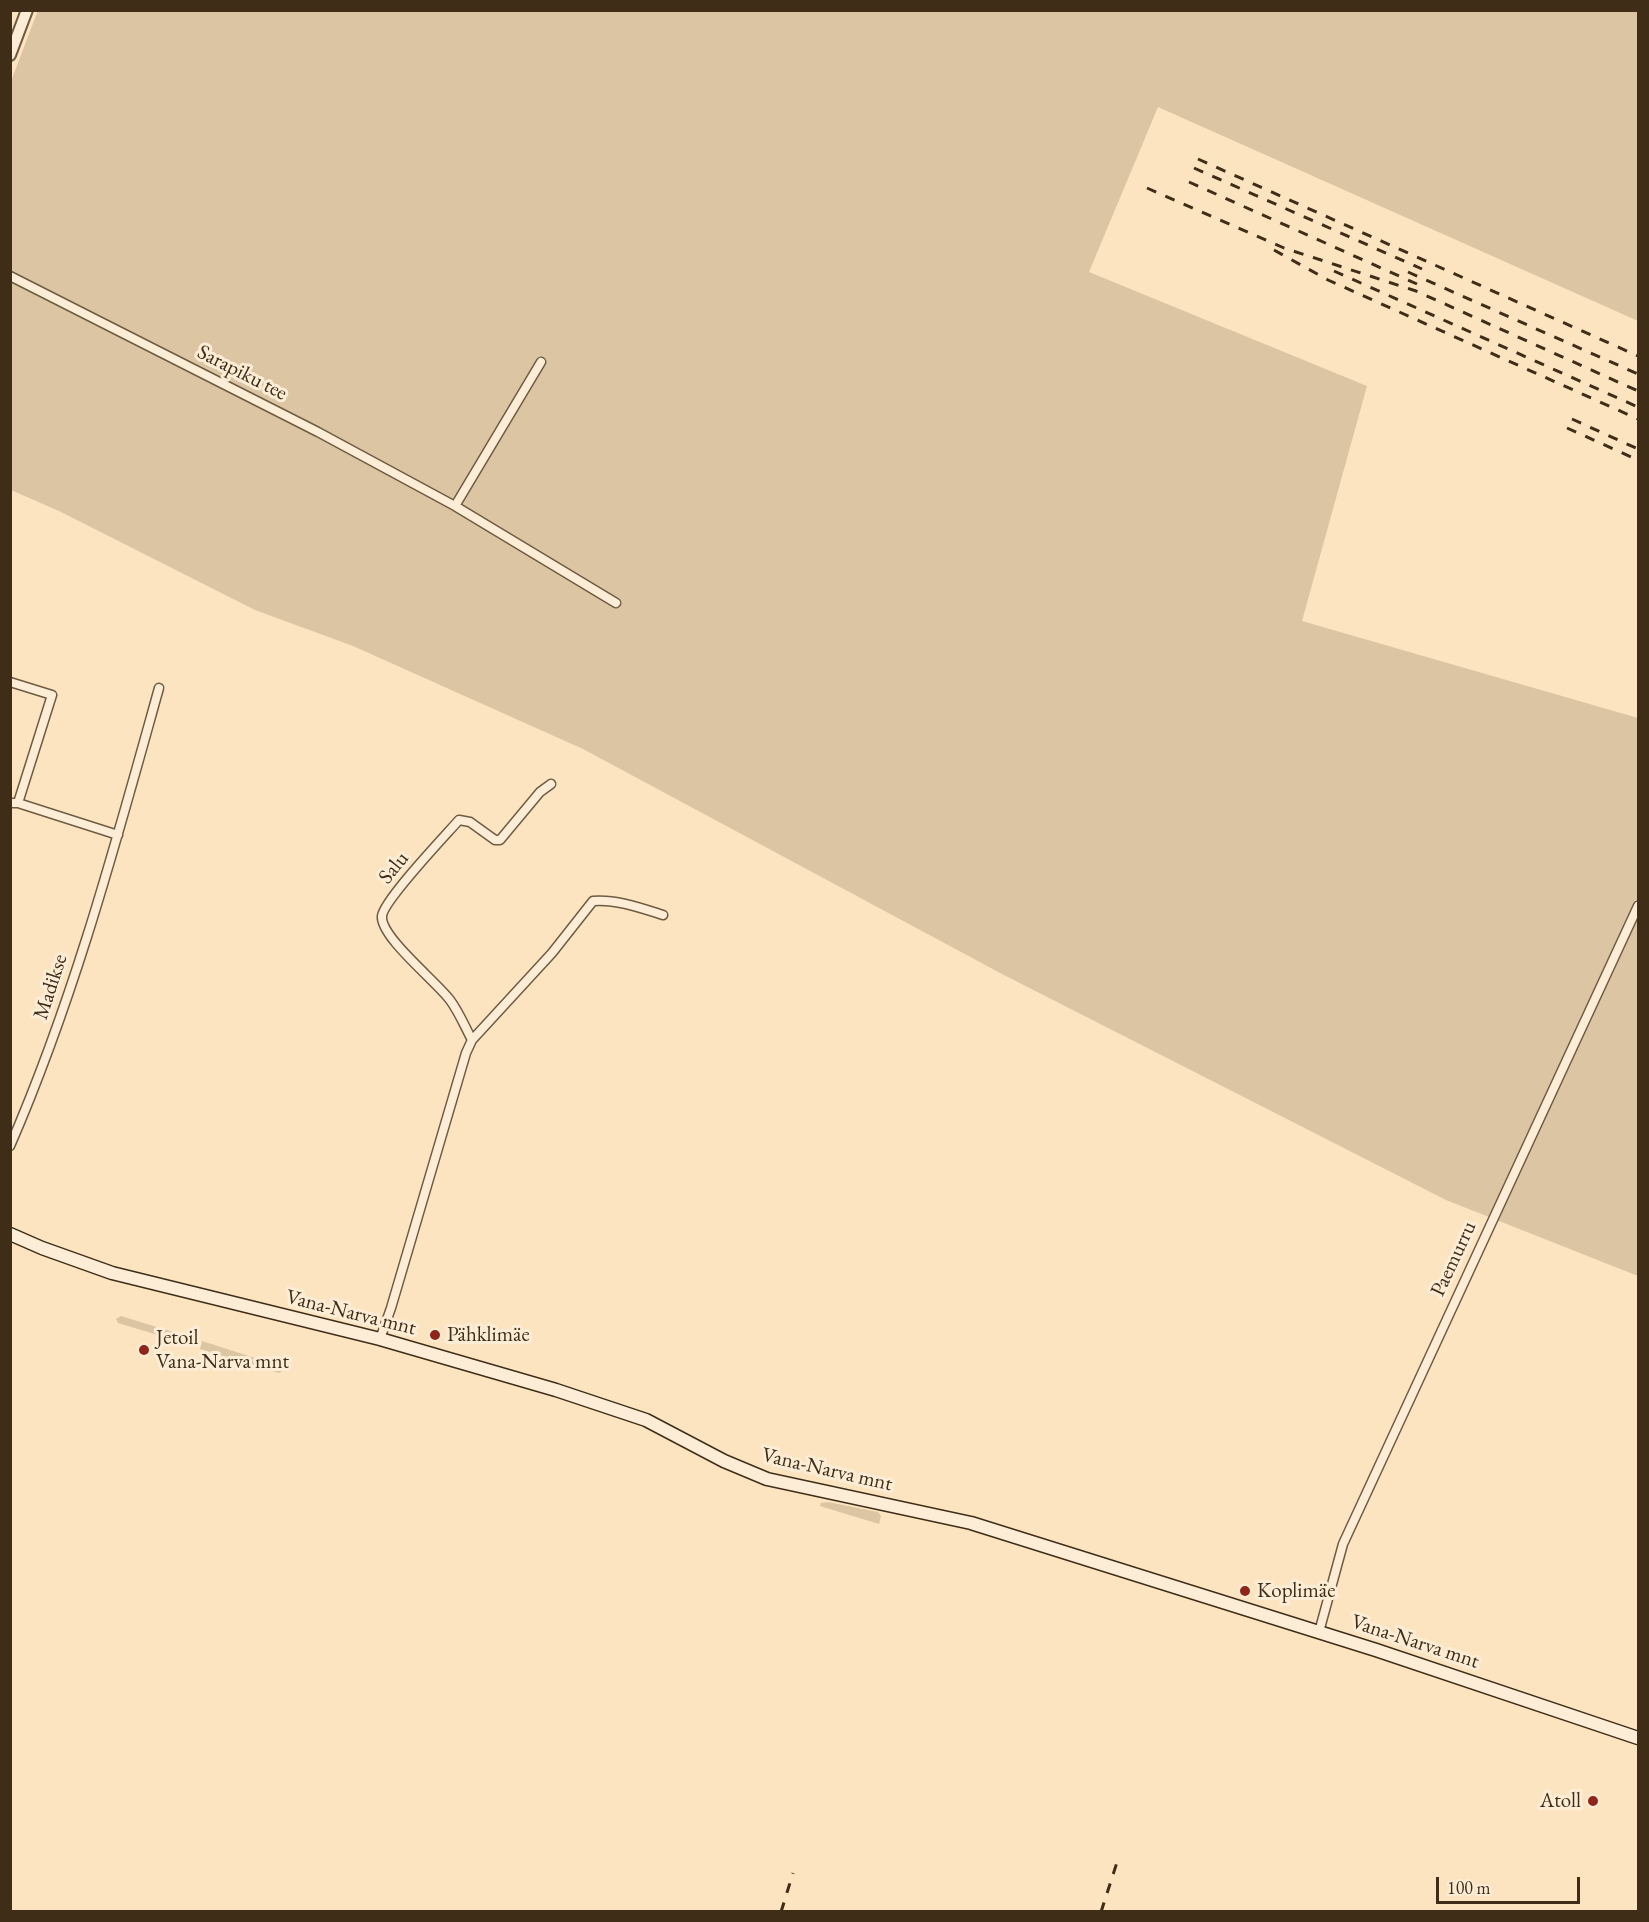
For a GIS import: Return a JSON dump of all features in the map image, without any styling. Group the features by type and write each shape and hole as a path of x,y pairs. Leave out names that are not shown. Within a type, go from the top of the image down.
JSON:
{"main road":[{"name":"Vana-Narva mnt","path":"10,1234 112,1274 380,1339 498,1372 611,1407 655,1424 724,1461 767,1479 971,1523 1462,1677 1638,1738"}],"street":[{"path":"10,55 27,10"},
{"name":"Sarapiku tee","path":"10,276 318,432 455,506 616,603"},
{"path":"455,506 541,362"},
{"path":"10,682 52,695 14,803 118,835"},
{"name":"Madikse","path":"10,1146 46,1060 118,835 159,688"},
{"name":"Salu","path":"472,1040 450,1000 386,931 382,923 382,915 399,889 459,820 470,822 495,840 500,840 540,792 551,784"},
{"path":"380,1339 466,1053 472,1040 552,953 593,901 602,900 635,906 663,915"},
{"name":"Paemurru","path":"1319,1632 1342,1544 1638,906"}],"shaded area":[{"path":"38,10 1638,11 1638,321 1158,107 1089,272 1367,386 1302,621 1638,718 1638,1276 1446,1200 1002,974 583,749 353,646 255,610 59,511 11,490 10,84"},
{"path":"121,1316 173,1332 171,1339 118,1323 116,1319"},
{"path":"202,1341 280,1366 282,1371 279,1373 200,1349"},
{"path":"828,1502 878,1512 881,1516 879,1524 820,1506 821,1503"}],"railway":[{"path":"1198,159 1638,356"},
{"path":"1194,168 1422,269"},
{"path":"1189,182 1417,284"},
{"path":"1147,188 1284,248 1416,291 1638,391"},
{"path":"1274,250 1328,280 1638,419"},
{"path":"1334,271 1638,407"},
{"path":"1408,272 1638,374"},
{"path":"1572,419 1638,449"},
{"path":"1567,428 1638,460"},
{"path":"1101,1912 1119,1856"},
{"path":"781,1912 793,1873"}],"place":[{"name":"Pähklimäe","path":"435,1335"},
{"name":"Jetoil Vana-Narva mnt","path":"144,1350"},
{"name":"Koplimäe","path":"1245,1591"},
{"name":"Atoll","path":"1593,1801"}]}
